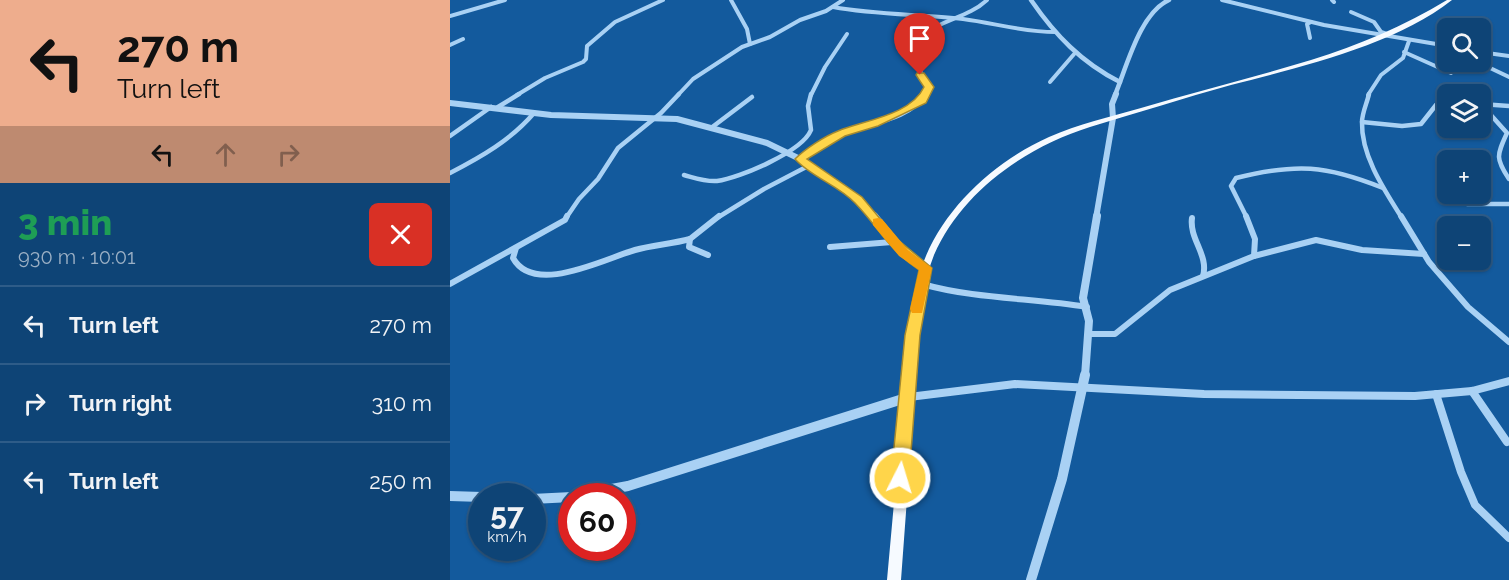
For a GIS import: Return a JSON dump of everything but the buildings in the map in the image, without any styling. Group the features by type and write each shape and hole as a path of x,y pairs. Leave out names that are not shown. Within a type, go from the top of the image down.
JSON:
{"main road":[{"path":"894,580 913,335 926,268 957,212 1009,163 1054,137 1113,118 1316,61 1419,20 1450,0"}],"street":[{"path":"450,16 505,0"},
{"path":"450,136 494,107 546,78 584,62 587,46 611,25 644,7 663,0"},
{"path":"732,0 747,29 750,44"},
{"path":"450,284 565,220 579,199 598,179 618,148 654,117 686,84 750,44 770,37 843,0"},
{"path":"800,159 841,133 874,124 922,100 929,87 920,71 923,60 924,34 960,19 981,7 987,0"},
{"path":"1031,0 1055,32 1075,53 1120,82"},
{"path":"1031,580 1058,494 1085,387 1089,307 1083,298 1113,118 1111,108 1149,16 1158,5 1169,0"},
{"path":"1222,0 1311,22 1437,44"},
{"path":"833,7 854,11 960,19 1023,32 1055,32"},
{"path":"1351,12 1374,22 1386,35"},
{"path":"1297,24 1302,20"},
{"path":"1310,38 1307,24 1311,22"},
{"path":"684,174 713,181 762,167 810,134 808,101 828,63 847,34"},
{"path":"450,45 463,39"},
{"path":"1409,40 1402,59 1375,81 1364,108 1362,122 1365,144 1383,188 1424,254 1468,307 1509,342"},
{"path":"1404,52 1451,73"},
{"path":"1050,82 1075,53"},
{"path":"1491,54 1509,56"},
{"path":"1491,68 1509,77"},
{"path":"711,128 752,97"},
{"path":"450,103 534,113 677,119 767,142 810,165 858,199 892,242 926,268"},
{"path":"1362,122 1402,126 1421,124 1437,105"},
{"path":"1491,105 1509,106"},
{"path":"450,173 484,155 522,127 534,113"},
{"path":"1491,114 1503,126 1508,136 1497,151 1497,160 1509,179"},
{"path":"516,248 513,258 518,267 533,273 547,274 582,269 635,250 690,239 774,183 810,165"},
{"path":"1254,256 1256,246 1251,224 1238,205 1231,186 1236,178 1264,171 1312,167 1353,176 1383,188"},
{"path":"1491,204 1509,204"},
{"path":"1192,218 1190,225 1204,266 1202,277"},
{"path":"690,239 689,248 708,255"},
{"path":"1089,334 1114,334 1126,327 1137,314 1163,294 1180,284 1254,256 1280,251 1297,244 1316,240 1362,250 1424,254"},
{"path":"830,247 892,242"},
{"path":"922,284 954,293 1042,300 1089,307"},
{"path":"636,483 909,397 1015,384 1204,394 1362,396 1472,391 1509,381"},
{"path":"1472,391 1507,442"},
{"path":"1436,394 1474,505 1509,538"},
{"path":"450,496 468,497"}],"slow traffic":[{"path":"878,222 892,242 926,268 917,309"}],"route":[{"path":"900,478 916,310 926,268 892,242 858,199 800,159 841,133 874,124 903,112 922,100 926,97 929,87 920,75"}]}
